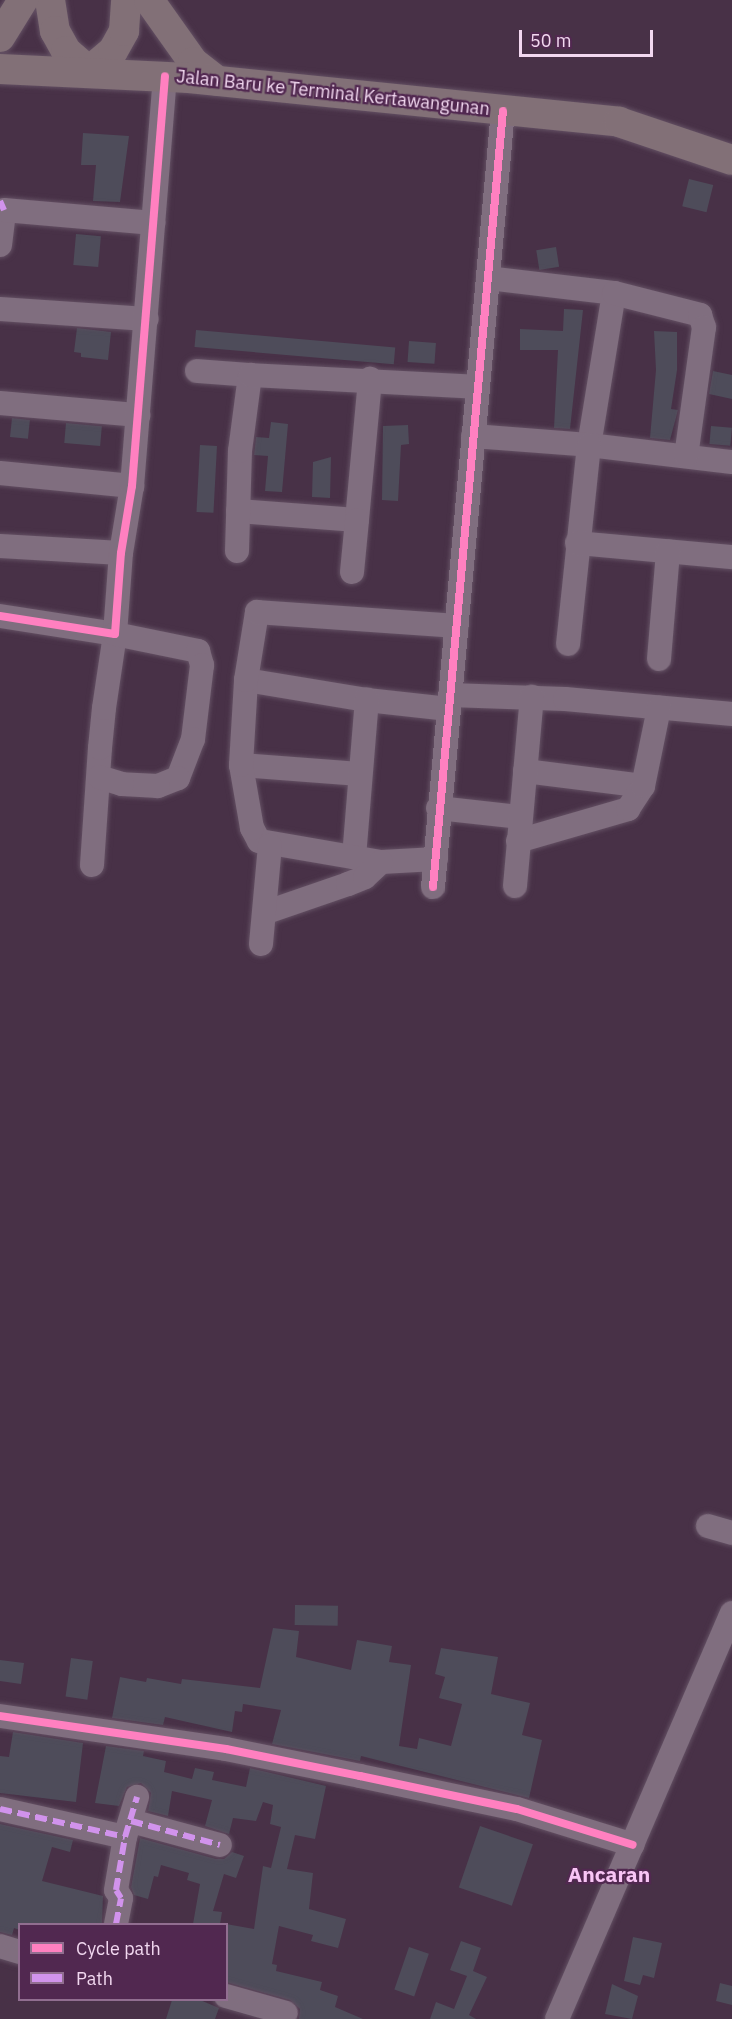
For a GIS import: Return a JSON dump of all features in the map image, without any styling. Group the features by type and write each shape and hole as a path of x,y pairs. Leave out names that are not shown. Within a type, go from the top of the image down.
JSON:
{"main road":[{"path":"0,37 23,0"},
{"path":"50,0 55,31 66,51 89,71 113,51 124,31 126,0"},
{"path":"149,0 193,62 217,81"},
{"name":"Jalan Baru ke Terminal Kertawangunan","path":"0,69 165,76 619,122 732,160"}],"street":[{"path":"92,865 121,553 132,486 165,76"},
{"path":"433,887 438,808 450,702 503,111"},
{"path":"0,245 4,210 153,223"},
{"path":"488,278 614,293 700,315 704,327 686,456"},
{"path":"568,644 589,445 614,293"},
{"path":"0,309 147,319"},
{"path":"197,371 370,379 478,387"},
{"path":"237,550 240,451 250,375"},
{"path":"352,572 370,379"},
{"path":"0,403 138,415"},
{"path":"474,436 589,445 732,462"},
{"path":"0,473 132,486"},
{"path":"238,511 357,520"},
{"path":"577,543 732,557"},
{"path":"0,546 121,553"},
{"path":"659,659 668,551"},
{"path":"436,859 381,862 259,842 252,828 241,765 246,680 257,612 457,626"},
{"path":"0,616 115,634 198,651 202,665 193,740 178,778 158,786 122,784 99,777"},
{"path":"246,680 367,700 450,702 532,697 732,714"},
{"path":"515,886 519,817 532,697"},
{"path":"354,856 367,700"},
{"path":"518,841 628,808 643,786 659,708"},
{"path":"241,765 360,774"},
{"path":"525,771 643,786"},
{"path":"438,808 519,817"},
{"path":"261,944 270,845"},
{"path":"264,913 365,877 381,862"},
{"path":"708,1526 732,1533"},
{"path":"557,2019 732,1612"},
{"path":"0,1716 226,1749 372,1778 517,1809 633,1845"},
{"path":"116,1923 122,1898 116,1890 137,1797"},
{"path":"0,1809 220,1845"},
{"path":"0,1946 18,1951"},
{"path":"228,1997 286,2013"}],"building":[{"path":"83,133 129,136 120,202 93,201 96,165 81,165"},
{"path":"689,179 713,185 706,212 682,206"},
{"path":"76,234 101,236 98,267 73,265"},
{"path":"556,247 559,267 539,270 536,250"},
{"path":"564,309 583,310 570,429 554,428 558,350 520,350 520,329 563,331"},
{"path":"77,328 111,332 108,360 81,357 81,353 74,352"},
{"path":"196,330 395,347 394,364 195,347"},
{"path":"654,331 677,332 677,370 671,409 678,410 670,440 650,438 656,370"},
{"path":"409,341 436,343 434,364 408,362"},
{"path":"713,371 732,375 732,399 709,394"},
{"path":"12,418 30,420 28,439 10,437"},
{"path":"271,422 288,424 282,492 265,491 268,456 254,455 256,437 269,438"},
{"path":"66,423 102,426 100,446 64,443"},
{"path":"408,425 409,444 401,445 398,501 382,500 383,426"},
{"path":"711,426 732,428 730,446 709,444"},
{"path":"200,445 217,446 213,513 196,512"},
{"path":"331,457 330,498 312,497 313,462"},
{"path":"295,1605 338,1606 338,1626 295,1625"},
{"path":"273,1628 299,1631 296,1657 351,1670 357,1640 392,1646 389,1662 411,1665 399,1746 417,1749 419,1738 451,1746 462,1704 439,1698 445,1677 435,1674 441,1648 498,1657 491,1694 530,1703 522,1735 542,1740 529,1798 361,1756 360,1761 272,1744 281,1710 243,1704 242,1712 235,1711 232,1732 165,1717 163,1725 112,1718 120,1677 146,1682 147,1678 181,1684 182,1679 260,1688"},
{"path":"71,1658 93,1661 87,1700 66,1697"},
{"path":"0,1660 24,1663 21,1684 0,1681"},
{"path":"13,1732 83,1743 76,1802 0,1793 0,1756 9,1757"},
{"path":"106,1746 144,1751 143,1756 166,1761 164,1772 192,1779 195,1768 214,1772 212,1780 246,1787 250,1768 326,1786 315,1839 295,1835 287,1869 313,1873 309,1909 346,1919 338,1948 311,1941 313,1935 279,1926 272,1964 277,1965 276,1971 322,1982 320,1990 338,1996 335,2007 363,2019 299,2019 300,2009 290,2000 228,1983 228,1924 254,1929 263,1866 271,1868 281,1827 270,1824 273,1805 263,1802 256,1821 233,1818 229,1834 205,1826 212,1800 172,1791 168,1816 148,1811 151,1793 141,1783 127,1787 119,1806 95,1803"},
{"path":"0,1824 73,1840 70,1852 52,1847 42,1881 103,1896 102,1923 18,1923 18,1929 14,1928 12,1935 0,1932"},
{"path":"480,1826 533,1844 512,1906 459,1887"},
{"path":"140,1838 216,1859 224,1859 232,1852 244,1856 236,1878 224,1874 213,1911 222,1912 220,1923 193,1923 200,1884 187,1880 189,1873 161,1865 158,1877 154,1876 148,1899 134,1895 131,1887"},
{"path":"633,1937 662,1943 654,1978 643,1975 640,1985 624,1981"},
{"path":"461,1941 481,1948 473,1971 487,1977 469,2015 476,2019 430,2019 436,2002 454,2009 467,1976 450,1970"},
{"path":"409,1947 429,1954 414,1996 394,1990"},
{"path":"720,1983 732,1986 732,2005 716,2001"},
{"path":"612,1984 638,1996 632,2019 605,2014"},
{"path":"172,2001 202,2001 219,2008 215,2019 166,2019"}],"marked path":[{"path":"0,201 4,210"},
{"path":"116,1923 121,1898 116,1890 125,1837 137,1797"},
{"path":"0,1809 125,1837"},
{"path":"131,1821 220,1845"}],"cycle path":[{"path":"0,616 115,634 121,553 132,486 165,76"},
{"path":"433,887 503,111"},
{"path":"0,1716 226,1749 360,1776 517,1809 633,1845"}],"district":[{"name":"Ancaran","path":"609,1874"}]}
